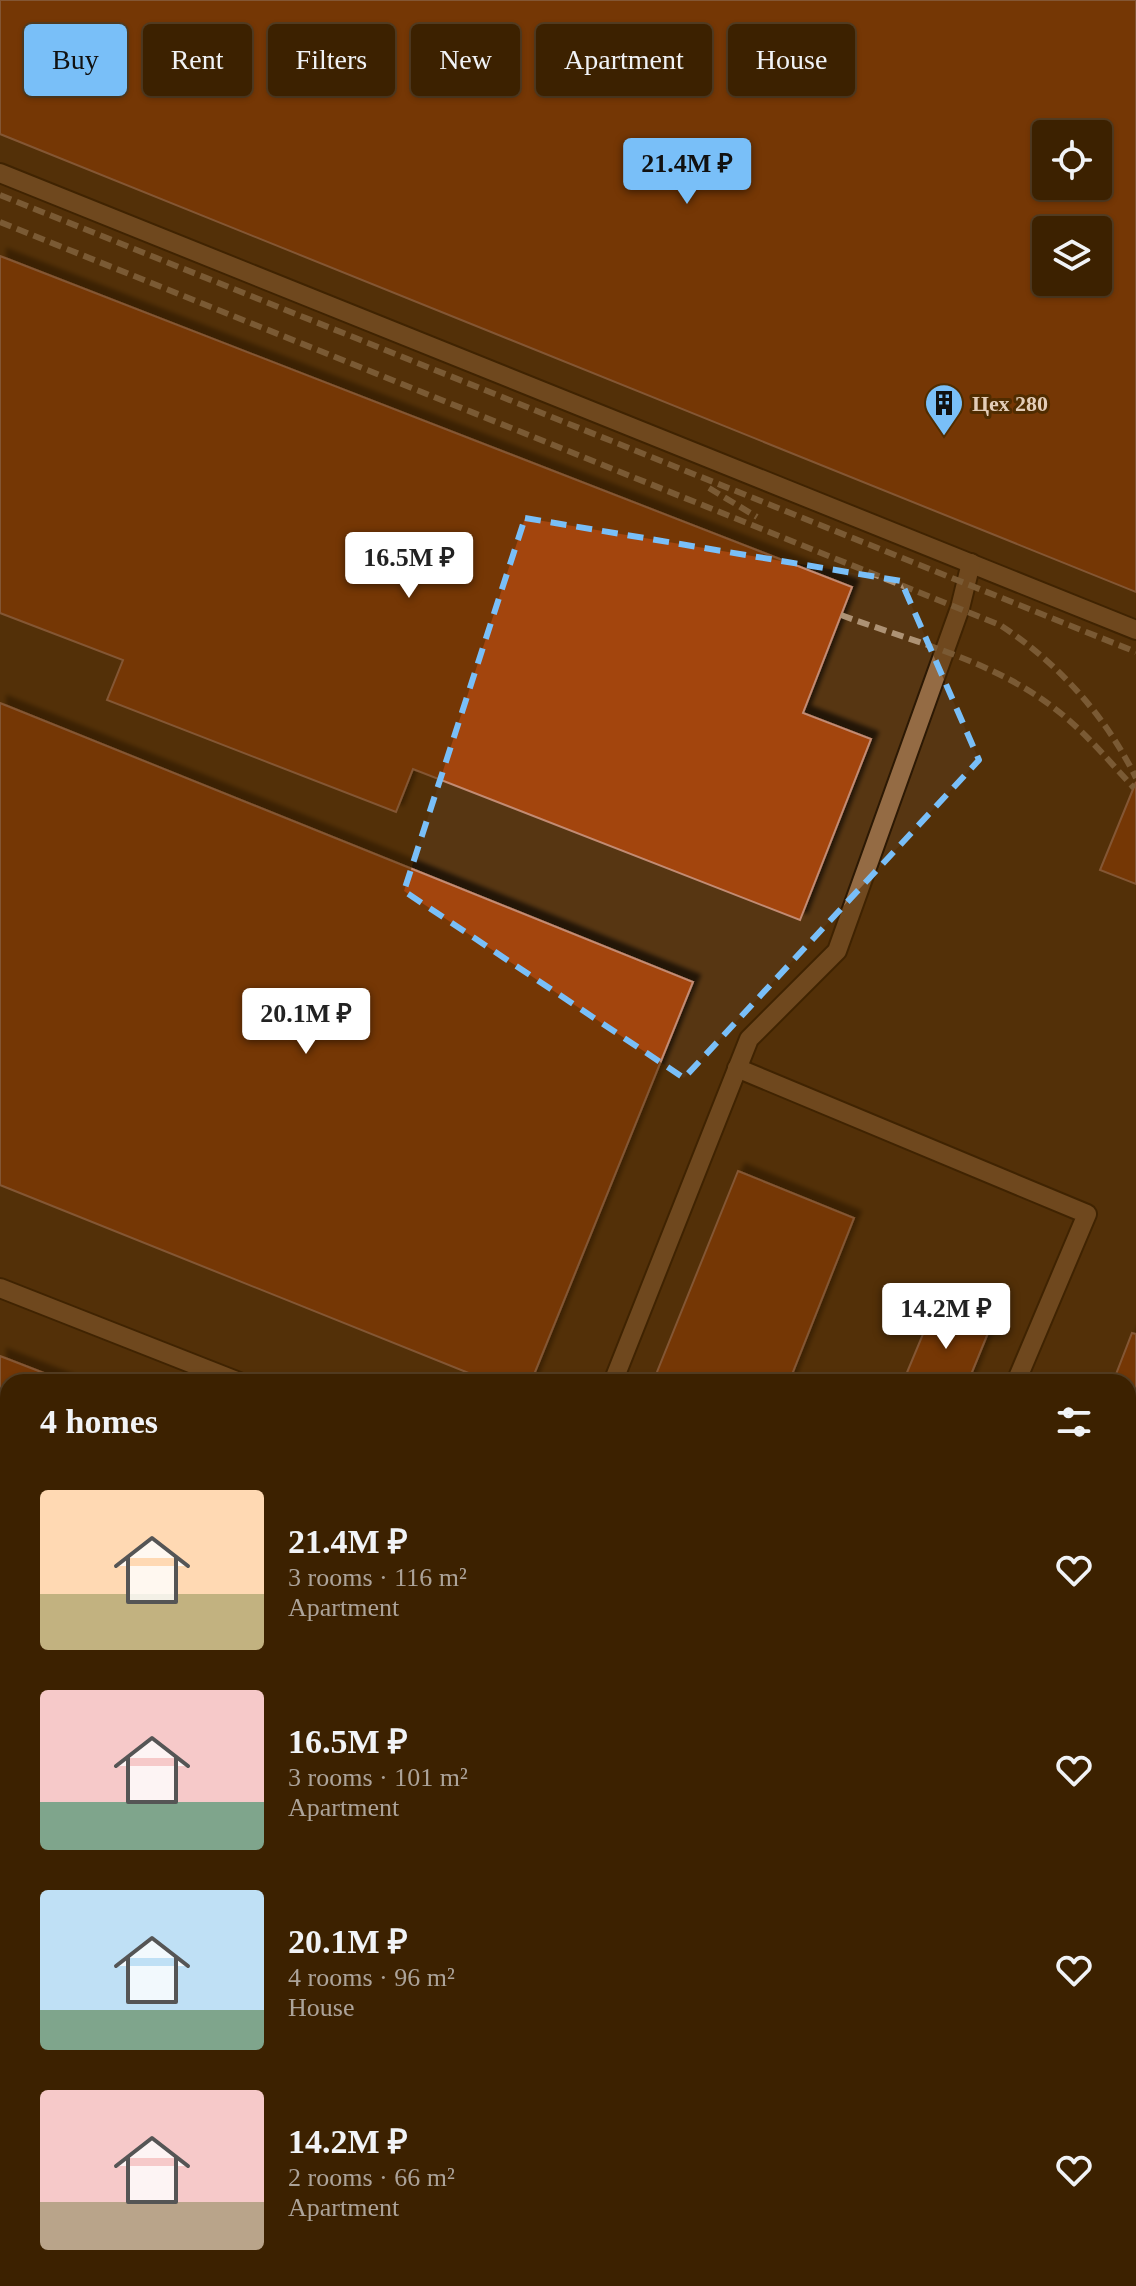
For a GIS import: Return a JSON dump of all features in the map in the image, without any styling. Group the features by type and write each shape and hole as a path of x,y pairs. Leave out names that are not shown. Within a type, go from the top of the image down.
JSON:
{"lane":[{"path":"0,173 1136,630"},
{"path":"616,1374 749,1039 837,951 960,608 971,563"},
{"path":"737,1068 1087,1214 1019,1374"},
{"path":"0,1288 219,1374"}],"highlighted area":[{"path":"525,518 901,581 979,760 684,1078 404,891"}],"shaded area":[{"path":"0,0 1136,0 1136,1374 0,1374"}],"building":[{"name":"Цех 280","path":"0,0 1136,0 1136,592 0,134"},
{"path":"0,256 852,587 803,713 871,739 800,920 413,769 396,812 107,700 123,660 0,613"},
{"path":"0,703 693,982 534,1374 471,1374 0,1185"},
{"path":"1136,782 1136,884 1100,870"},
{"path":"738,1171 854,1218 792,1374 656,1374"},
{"path":"933,1310 988,1333 971,1374 906,1374"},
{"path":"1132,1333 1136,1334 1136,1374 1116,1374"},
{"path":"0,1356 46,1374 0,1374"}],"railway":[{"path":"0,195 1136,652"},
{"path":"0,222 1000,625 1041,656 1078,692 1110,733 1136,778"},
{"path":"709,488 757,517"},
{"path":"841,615 949,653 1027,689 1073,724 1134,788"}],"place":[{"name":"Цех 280","path":"944,437"}]}
